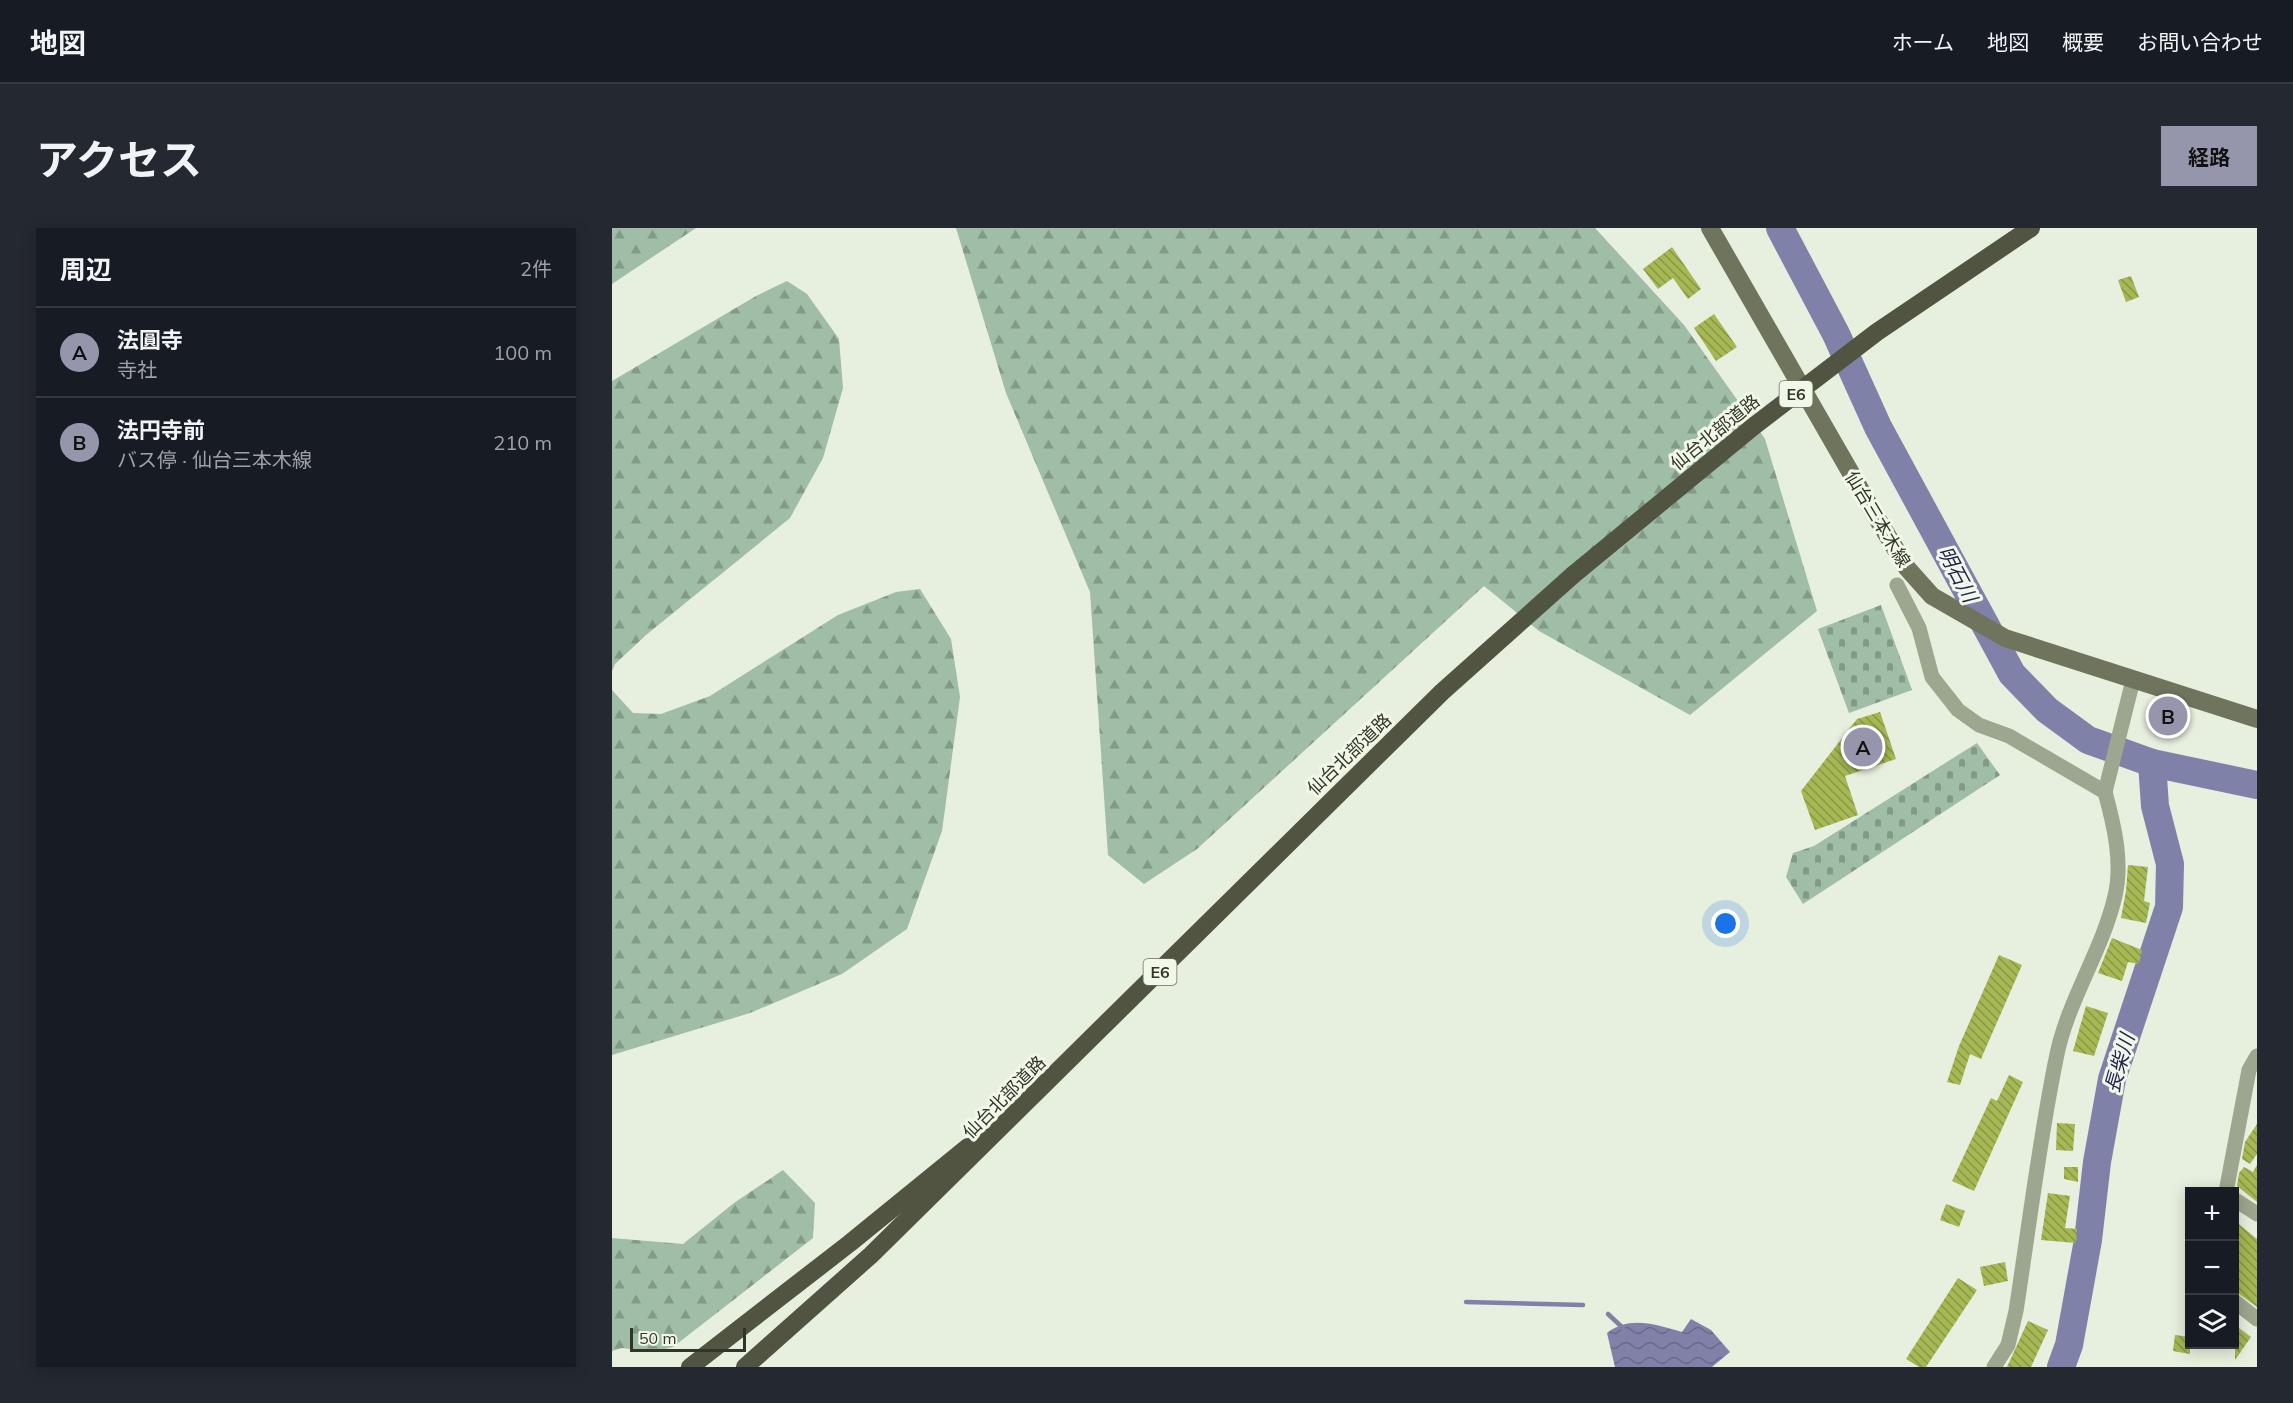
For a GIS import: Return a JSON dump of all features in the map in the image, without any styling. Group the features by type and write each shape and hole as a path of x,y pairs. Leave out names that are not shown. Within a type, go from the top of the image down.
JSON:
{"highway":[{"name":"仙台北部道路","path":"745,1367 872,1256 1442,692 1573,575 1754,426 1877,332 2031,228"},
{"path":"690,1367 850,1244 1083,1047"}],"main road":[{"name":"仙台三本木線","path":"1710,228 1875,515 1907,568 1932,596 2004,638 2257,719"}],"street":[{"path":"1897,585 1919,628 1932,677 1958,710 1979,725 2009,736 2105,792"},
{"path":"1995,1367 2008,1346 2016,1311 2056,1057 2070,1009 2115,895 2117,856 2114,822 2105,792 2133,680"},
{"path":"2227,1187 2249,1070 2257,1056"},
{"path":"2243,1098 2257,1108"},
{"path":"2239,1202 2257,1214"},
{"path":"2239,1304 2257,1319"}],"green space":[{"path":"612,228 696,228 612,284"},
{"path":"956,228 1595,228 1684,325 1765,439 1817,611 1690,715 1539,631 1484,586 1197,849 1144,884 1108,855 1090,592 1006,393"},
{"path":"787,281 807,294 839,339 843,388 823,458 790,518 646,635 615,664 612,671 612,381 756,296"},
{"path":"920,589 951,639 960,697 942,831 907,929 842,974 750,1013 612,1055 612,690 633,713 661,714 710,696 838,615 896,592"},
{"path":"1881,605 1912,690 1849,713 1818,629"},
{"path":"1977,743 2000,775 1803,904 1786,877 1793,853 1814,846"},
{"path":"783,1170 815,1203 813,1238 673,1347 654,1352 622,1348 612,1351 612,1238 683,1244 734,1203"}],"water":[{"path":"1691,1319 1711,1330 1730,1352 1712,1367 1615,1367 1607,1333 1625,1324 1634,1323 1653,1324 1682,1332"}],"building":[{"path":"1672,247 1701,289 1688,299 1673,278 1658,289 1643,269"},
{"path":"2131,276 2139,297 2126,302 2118,280"},
{"path":"1714,314 1737,347 1716,361 1694,328"},
{"path":"1880,712 1896,759 1845,776 1858,815 1815,830 1801,791 1857,719"},
{"path":"2128,865 2148,867 2144,901 2150,903 2146,923 2121,918"},
{"path":"2112,938 2142,950 2139,964 2128,962 2122,981 2098,973"},
{"path":"1999,955 2022,965 1981,1059 1970,1054 1960,1085 1947,1082 1959,1046"},
{"path":"2086,1006 2108,1013 2094,1056 2073,1051"},
{"path":"2009,1075 2023,1082 1974,1191 1952,1181 1991,1098 1997,1101"},
{"path":"2057,1123 2075,1124 2073,1151 2056,1150"},
{"path":"2257,1124 2257,1154 2250,1164 2242,1159 2245,1142"},
{"path":"2257,1165 2257,1202 2237,1186 2239,1173 2244,1167 2253,1172"},
{"path":"2064,1167 2078,1167 2078,1182 2064,1179"},
{"path":"2048,1193 2070,1196 2065,1228 2077,1229 2076,1243 2041,1240"},
{"path":"1946,1204 1965,1211 1959,1227 1940,1220"},
{"path":"2239,1224 2257,1239 2257,1307 2239,1294"},
{"path":"2005,1262 2008,1281 1984,1286 1980,1267"},
{"path":"1958,1278 1977,1290 1926,1367 1919,1367 1906,1359"},
{"path":"2028,1321 2048,1330 2031,1367 2007,1367"},
{"path":"2239,1328 2251,1337 2235,1360 2235,1349 2239,1349"},
{"path":"2175,1335 2185,1336 2185,1349 2190,1349 2190,1354 2173,1351"}],"waterway":[{"name":"明石川","path":"1780,228 1836,334 1878,427 2012,674 2047,710 2088,740 2152,763 2257,785"},
{"name":"長柴川","path":"2061,1367 2069,1345 2088,1240 2097,1162 2112,1079 2169,907 2170,864 2155,806 2152,763"},
{"path":"1466,1302 1583,1305"},
{"path":"1608,1314 1623,1328"}],"place":[{"name":"法円寺前","path":"2168,716"},
{"name":"法圓寺","path":"1863,747"}]}
